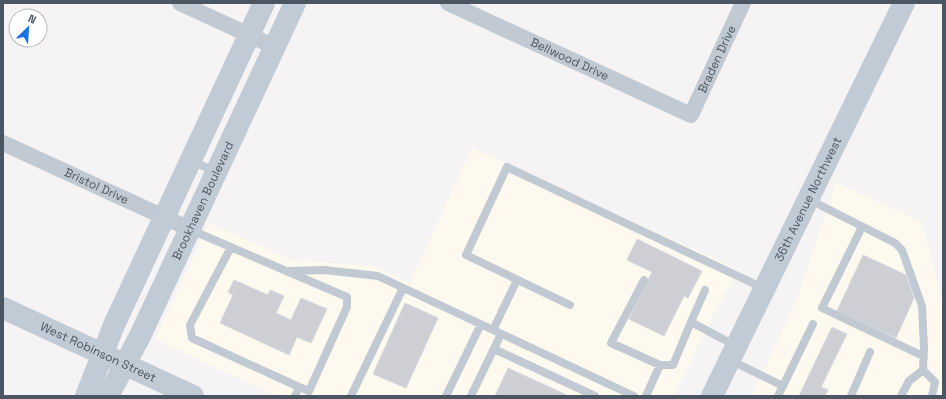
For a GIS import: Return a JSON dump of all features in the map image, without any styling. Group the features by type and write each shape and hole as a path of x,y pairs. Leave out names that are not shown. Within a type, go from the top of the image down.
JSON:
{"street":[{"path":"180,3 274,47"},
{"path":"86,396 102,354 164,217 264,3"},
{"name":"Brookhaven Boulevard","path":"108,396 190,229 295,3"},
{"name":"Bellwood Drive","path":"448,3 691,115"},
{"name":"Braden Drive","path":"691,115 743,3"},
{"name":"36th Avenue Northwest","path":"712,396 904,3"},
{"name":"Bristol Drive","path":"3,143 190,229"},
{"name":"West Robinson Street","path":"3,308 193,396"}],"lane":[{"path":"191,160 217,172"},
{"path":"570,305 466,255 507,167 764,288"},
{"path":"808,199 895,243 902,250 922,306 923,370 935,382 932,396"},
{"path":"862,227 822,308 923,356"},
{"path":"190,229 347,297 347,307 309,391 192,338 190,325 231,247"},
{"path":"288,271 324,270 378,276 634,396"},
{"path":"493,330 517,280"},
{"path":"644,280 611,343 660,365 673,365 705,290"},
{"path":"361,396 352,394 403,288"},
{"path":"691,322 733,353 783,386"},
{"path":"446,396 481,324"},
{"path":"778,396 813,324"},
{"path":"471,396 501,334"},
{"path":"494,349 595,396"},
{"path":"851,396 870,352"},
{"path":"646,396 660,365"},
{"path":"901,396 909,381 923,370"},
{"path":"294,396 299,387"}],"shaded area":[{"path":"472,148 739,270 713,315 674,396 277,396 155,339 209,223 291,260 374,266 410,282"},
{"path":"836,182 922,222 943,304 943,396 752,396 798,297"}],"building":[{"path":"637,239 702,271 688,298 684,296 664,336 629,319 652,272 627,260"},
{"path":"863,255 906,275 914,298 896,338 837,311"},
{"path":"234,280 268,295 270,290 284,296 276,313 291,320 301,298 327,309 311,343 297,337 289,355 220,323 233,295 228,292"},
{"path":"405,303 438,318 406,388 373,374"},
{"path":"832,327 847,334 821,387 828,390 825,396 799,396"},
{"path":"508,368 569,396 495,396"}]}
